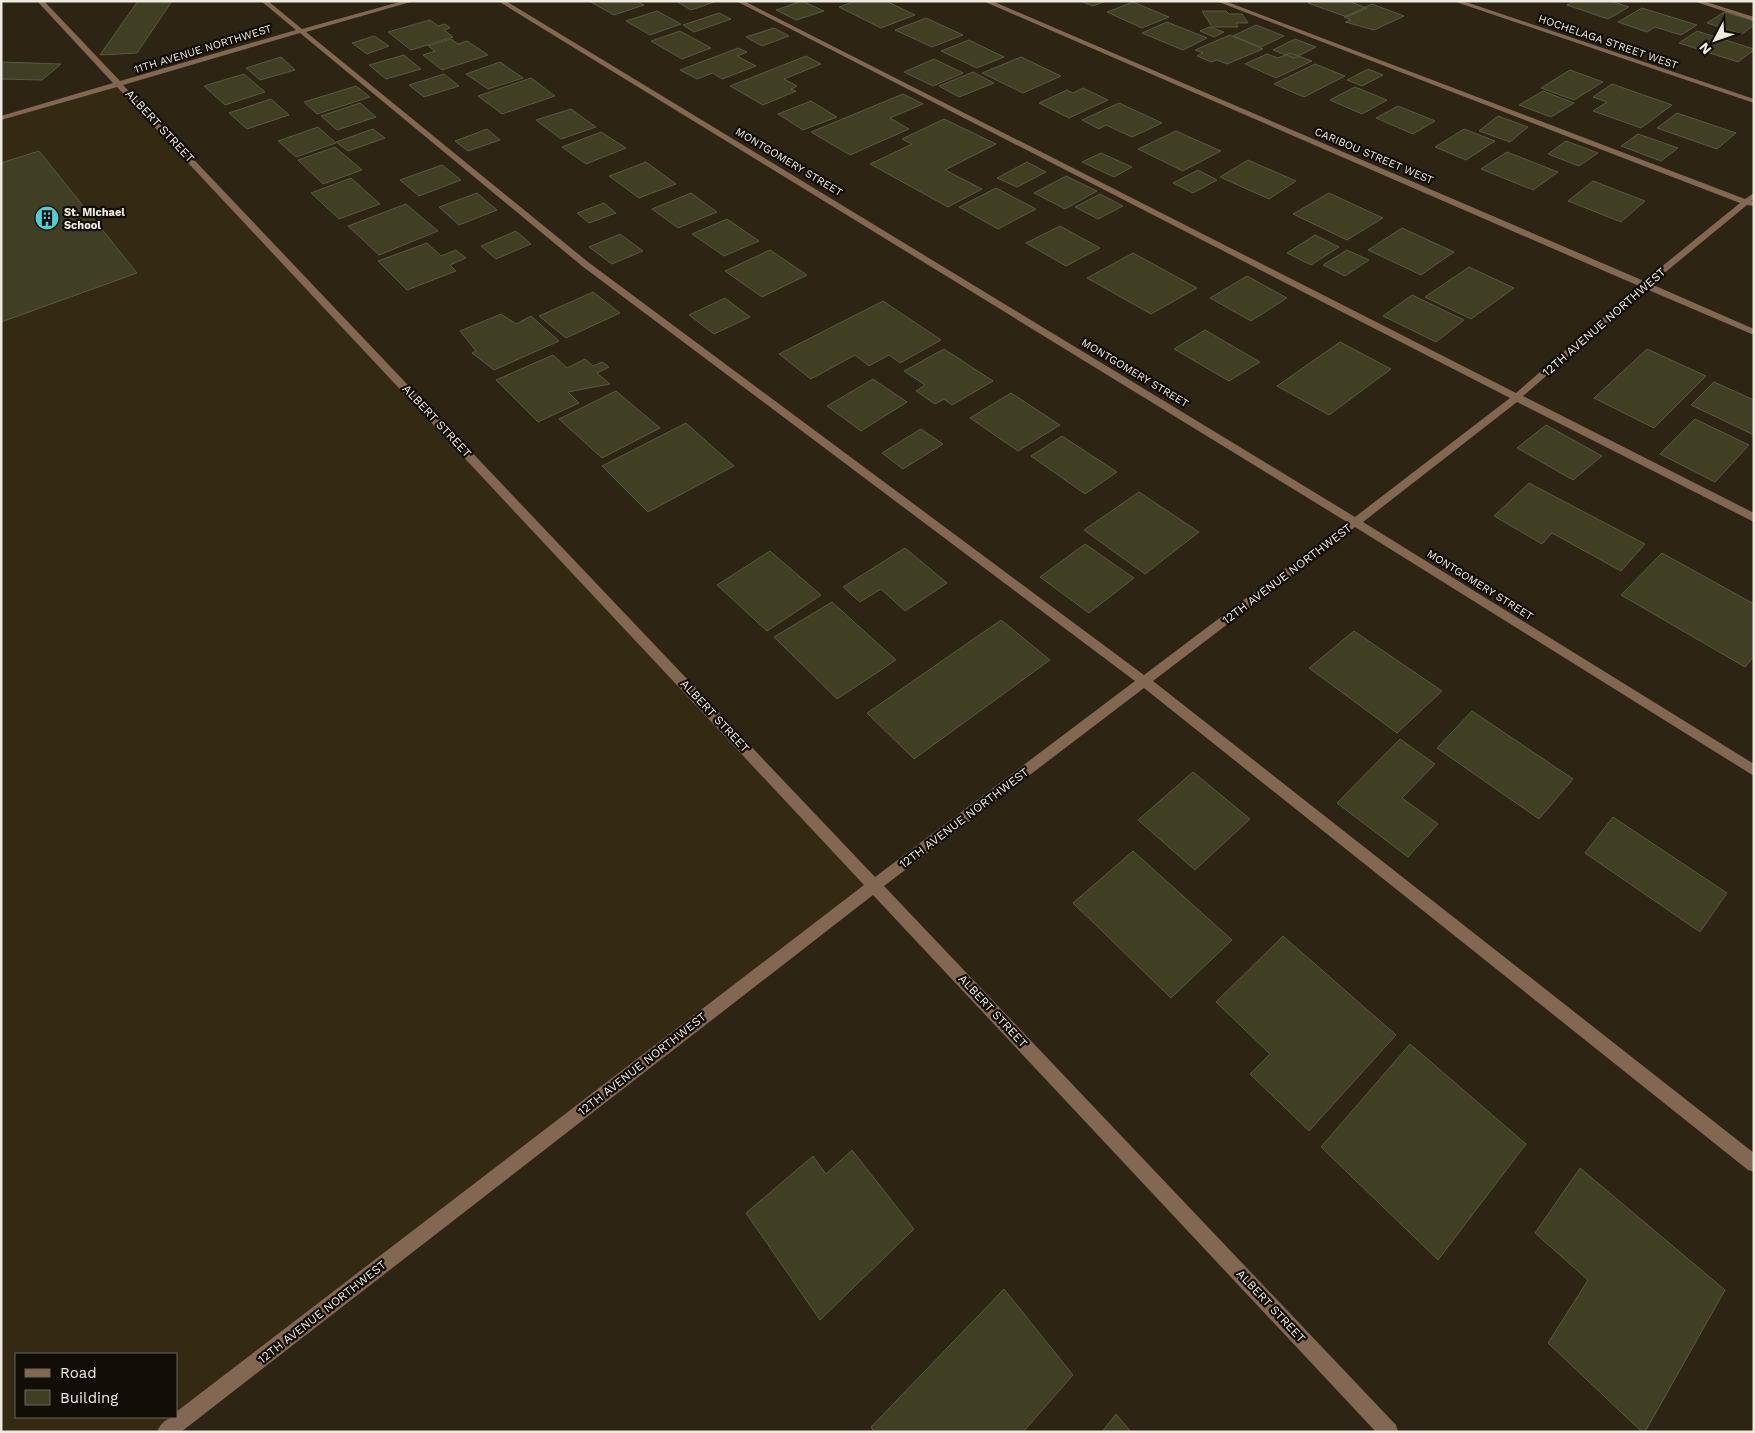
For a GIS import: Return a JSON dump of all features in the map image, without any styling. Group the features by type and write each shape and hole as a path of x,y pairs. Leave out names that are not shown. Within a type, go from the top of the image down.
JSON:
{"street":[{"name":"ALBERT STREET","path":"40,1 1389,1432"},
{"path":"264,1 585,264 1144,681 1754,1164"},
{"name":"11TH AVENUE NORTHWEST","path":"1,118 411,1"},
{"name":"MONTGOMERY STREET","path":"501,1 1355,522 1754,771"},
{"path":"739,1 1518,396 1754,518"},
{"name":"CARIBOU STREET WEST","path":"986,1 1754,332"},
{"path":"1219,1 1751,200"},
{"name":"HOCHELAGA STREET WEST","path":"1456,1 1754,101"},
{"path":"1696,1 1754,19"},
{"name":"12TH AVENUE NORTHWEST","path":"166,1432 875,885 1355,522 1518,396 1646,285 1751,200"}],"shaded area":[{"path":"120,85 875,885 166,1432 1,1432 1,118"}],"building":[{"path":"138,1 172,1 137,53 100,55"},
{"path":"589,1 636,1 644,5 614,15"},
{"path":"676,1 717,1 691,10"},
{"path":"802,1 824,11 796,20 776,10"},
{"path":"855,1 886,1 915,15 881,28 839,7"},
{"path":"1080,1 1106,1 1093,6"},
{"path":"1312,1 1348,1 1367,8 1347,17 1308,3"},
{"path":"1574,1 1611,1 1629,7 1608,19 1567,5"},
{"path":"1133,2 1169,17 1142,28 1107,12"},
{"path":"1372,4 1404,16 1374,30 1345,22 1351,20 1344,17"},
{"path":"1642,8 1697,25 1681,35 1655,27 1647,32 1618,22"},
{"path":"657,11 681,24 650,35 626,21"},
{"path":"1202,11 1226,11 1229,14 1242,14 1248,23 1236,23 1238,27 1212,27"},
{"path":"1724,12 1754,21 1754,25 1742,34 1707,23"},
{"path":"719,13 731,19 694,32 683,25"},
{"path":"926,18 963,35 932,47 895,30"},
{"path":"430,20 438,26 445,24 450,28 444,30 453,37 411,50 388,32"},
{"path":"1167,22 1207,38 1183,50 1142,33"},
{"path":"1256,25 1284,36 1261,47 1233,36"},
{"path":"1209,27 1224,32 1214,37 1200,31"},
{"path":"774,28 789,36 762,46 746,37"},
{"path":"680,31 711,48 682,59 651,41"},
{"path":"1697,31 1754,50 1738,62 1679,43"},
{"path":"1230,35 1263,49 1227,64 1217,60 1211,62 1197,56 1203,53 1195,50"},
{"path":"374,36 389,46 367,54 352,43"},
{"path":"451,39 458,44 467,41 488,55 442,70 423,55 435,51 428,46"},
{"path":"1295,39 1316,47 1294,58 1273,50"},
{"path":"969,40 1004,57 977,68 941,51"},
{"path":"738,48 747,52 737,56 756,66 722,79 713,73 697,79 680,70"},
{"path":"1290,53 1312,61 1276,78 1245,64 1267,54 1278,58"},
{"path":"404,55 421,69 386,79 369,65"},
{"path":"806,56 821,64 784,79 797,86 791,89 796,91 763,105 730,86"},
{"path":"281,57 295,70 260,80 246,68"},
{"path":"1021,57 1061,76 1023,93 982,73"},
{"path":"934,59 963,73 933,86 904,72"},
{"path":"1,62 61,64 42,80 1,79"},
{"path":"500,62 523,78 488,89 466,74"},
{"path":"1315,64 1345,76 1304,97 1274,84"},
{"path":"1368,69 1383,75 1362,86 1347,80"},
{"path":"1570,70 1603,82 1574,100 1541,88"},
{"path":"973,72 994,83 959,97 939,86"},
{"path":"244,74 265,92 225,105 204,86"},
{"path":"444,74 459,86 424,97 409,85"},
{"path":"531,78 555,96 502,114 478,96"},
{"path":"1612,84 1672,105 1641,128 1593,111 1607,102 1593,97"},
{"path":"356,86 370,97 317,114 304,102"},
{"path":"1355,87 1387,100 1362,114 1330,100"},
{"path":"1083,88 1108,100 1069,118 1039,103 1067,90 1073,93"},
{"path":"1543,91 1574,103 1551,117 1519,105"},
{"path":"903,94 923,104 890,118 909,129 850,155 811,132"},
{"path":"271,99 289,115 247,129 229,113"},
{"path":"811,101 837,117 803,130 778,114"},
{"path":"360,103 376,117 337,130 321,116"},
{"path":"1119,103 1162,123 1132,137 1106,125 1099,129 1082,120"},
{"path":"1398,106 1435,121 1413,134 1376,118"},
{"path":"571,109 596,127 561,139 536,120"},
{"path":"1677,113 1736,133 1717,149 1657,128"},
{"path":"1498,116 1528,127 1510,142 1479,131"},
{"path":"944,119 996,144 945,170 982,189 948,207 870,164 912,144 902,139"},
{"path":"318,127 336,143 296,157 278,141"},
{"path":"373,129 385,138 348,151 336,142"},
{"path":"487,129 500,140 468,151 455,141"},
{"path":"1464,129 1495,141 1466,160 1435,147"},
{"path":"1176,131 1221,151 1183,171 1138,149"},
{"path":"601,132 626,148 586,164 562,147"},
{"path":"1638,134 1678,148 1661,161 1621,146"},
{"path":"1566,141 1598,153 1579,166 1548,154"},
{"path":"335,147 362,170 323,184 298,160"},
{"name":"St. Michael School","path":"39,151 137,273 1,322 1,163"},
{"path":"1507,152 1558,172 1533,190 1481,169"},
{"path":"1101,153 1132,167 1114,177 1082,162"},
{"path":"1248,160 1296,181 1269,199 1220,177"},
{"path":"646,162 676,184 639,198 609,176"},
{"path":"1027,162 1046,172 1017,187 997,178"},
{"path":"442,165 461,180 419,196 400,180"},
{"path":"1198,170 1217,180 1193,193 1173,183"},
{"path":"1066,176 1097,191 1065,209 1034,193"},
{"path":"351,178 380,204 339,219 311,193"},
{"path":"1593,181 1645,201 1621,222 1568,201"},
{"path":"996,188 1036,209 998,229 959,207"},
{"path":"477,193 497,210 459,225 439,207"},
{"path":"691,193 717,212 678,228 652,209"},
{"path":"1329,193 1383,218 1347,240 1293,214"},
{"path":"1100,194 1123,206 1098,219 1075,207"},
{"path":"604,203 616,213 589,223 577,213"},
{"path":"406,204 438,231 379,255 348,226"},
{"path":"727,219 759,241 724,256 692,234"},
{"path":"1060,226 1100,248 1066,266 1026,243"},
{"path":"1402,228 1454,252 1421,275 1368,250"},
{"path":"516,231 531,244 496,259 481,246"},
{"path":"620,234 643,251 612,264 589,247"},
{"path":"1315,235 1339,247 1311,265 1287,253"},
{"path":"427,243 441,256 456,250 466,258 450,265 456,271 407,290 378,261"},
{"path":"770,250 807,275 762,297 725,271"},
{"path":"1347,250 1369,260 1345,276 1323,265"},
{"path":"1133,253 1197,288 1151,314 1087,278"},
{"path":"1469,267 1514,288 1471,319 1425,297"},
{"path":"1247,276 1287,298 1251,321 1210,298"},
{"path":"593,292 620,313 566,338 539,316"},
{"path":"1412,295 1464,320 1436,342 1383,316"},
{"path":"725,298 750,317 714,334 689,315"},
{"path":"883,301 941,340 900,363 889,355 869,366 855,355 811,379 779,354"},
{"path":"501,314 516,324 531,316 559,341 494,370 472,353 476,351 460,331"},
{"path":"1205,330 1260,362 1229,381 1174,349"},
{"path":"1340,342 1391,369 1329,415 1277,386"},
{"path":"944,349 993,381 952,405 944,399 935,404 916,391 925,385 904,371"},
{"path":"1647,349 1706,376 1654,428 1594,398"},
{"path":"553,355 567,368 585,359 593,366 602,362 609,367 597,373 610,384 568,392 579,403 538,422 496,380"},
{"path":"873,379 907,402 861,431 827,406"},
{"path":"1714,382 1754,400 1754,435 1691,405"},
{"path":"616,391 660,428 602,458 559,419"},
{"path":"1011,393 1060,425 1018,451 970,418"},
{"path":"1695,419 1749,445 1715,482 1660,454"},
{"path":"686,423 734,466 648,512 602,466"},
{"path":"1546,425 1602,456 1573,480 1517,448"},
{"path":"921,429 943,444 903,469 882,453"},
{"path":"1062,436 1117,472 1085,494 1031,456"},
{"path":"1529,483 1645,544 1621,571 1552,533 1542,544 1494,516"},
{"path":"1139,492 1199,532 1145,574 1084,530"},
{"path":"1085,544 1134,578 1089,613 1040,577"},
{"path":"905,548 947,583 905,611 881,589 860,602 843,587"},
{"path":"770,551 821,595 767,631 717,585"},
{"path":"1662,553 1754,604 1754,656 1745,667 1621,595"},
{"path":"832,602 896,660 837,699 774,637"},
{"path":"1001,620 1050,660 914,759 867,713"},
{"path":"1354,631 1442,691 1397,733 1309,668"},
{"path":"1472,711 1573,779 1539,819 1437,748"},
{"path":"1400,739 1435,764 1402,798 1438,824 1408,857 1337,803"},
{"path":"1193,772 1250,819 1195,870 1138,820"},
{"path":"1613,817 1727,893 1700,932 1585,853"},
{"path":"1133,851 1232,940 1171,998 1073,903"},
{"path":"1283,936 1396,1035 1309,1131 1250,1074 1270,1054 1216,1002"},
{"path":"1410,1044 1526,1144 1438,1260 1321,1147"},
{"path":"852,1150 914,1229 820,1320 746,1213 813,1156 826,1174"},
{"path":"1580,1168 1725,1290 1645,1432 1642,1432 1548,1343 1588,1280 1535,1233"},
{"path":"1004,1289 1073,1375 1023,1432 874,1432 871,1427"},
{"path":"1116,1414 1131,1432 1102,1432"}],"place":[{"name":"St. Michael School","path":"47,218"}]}
